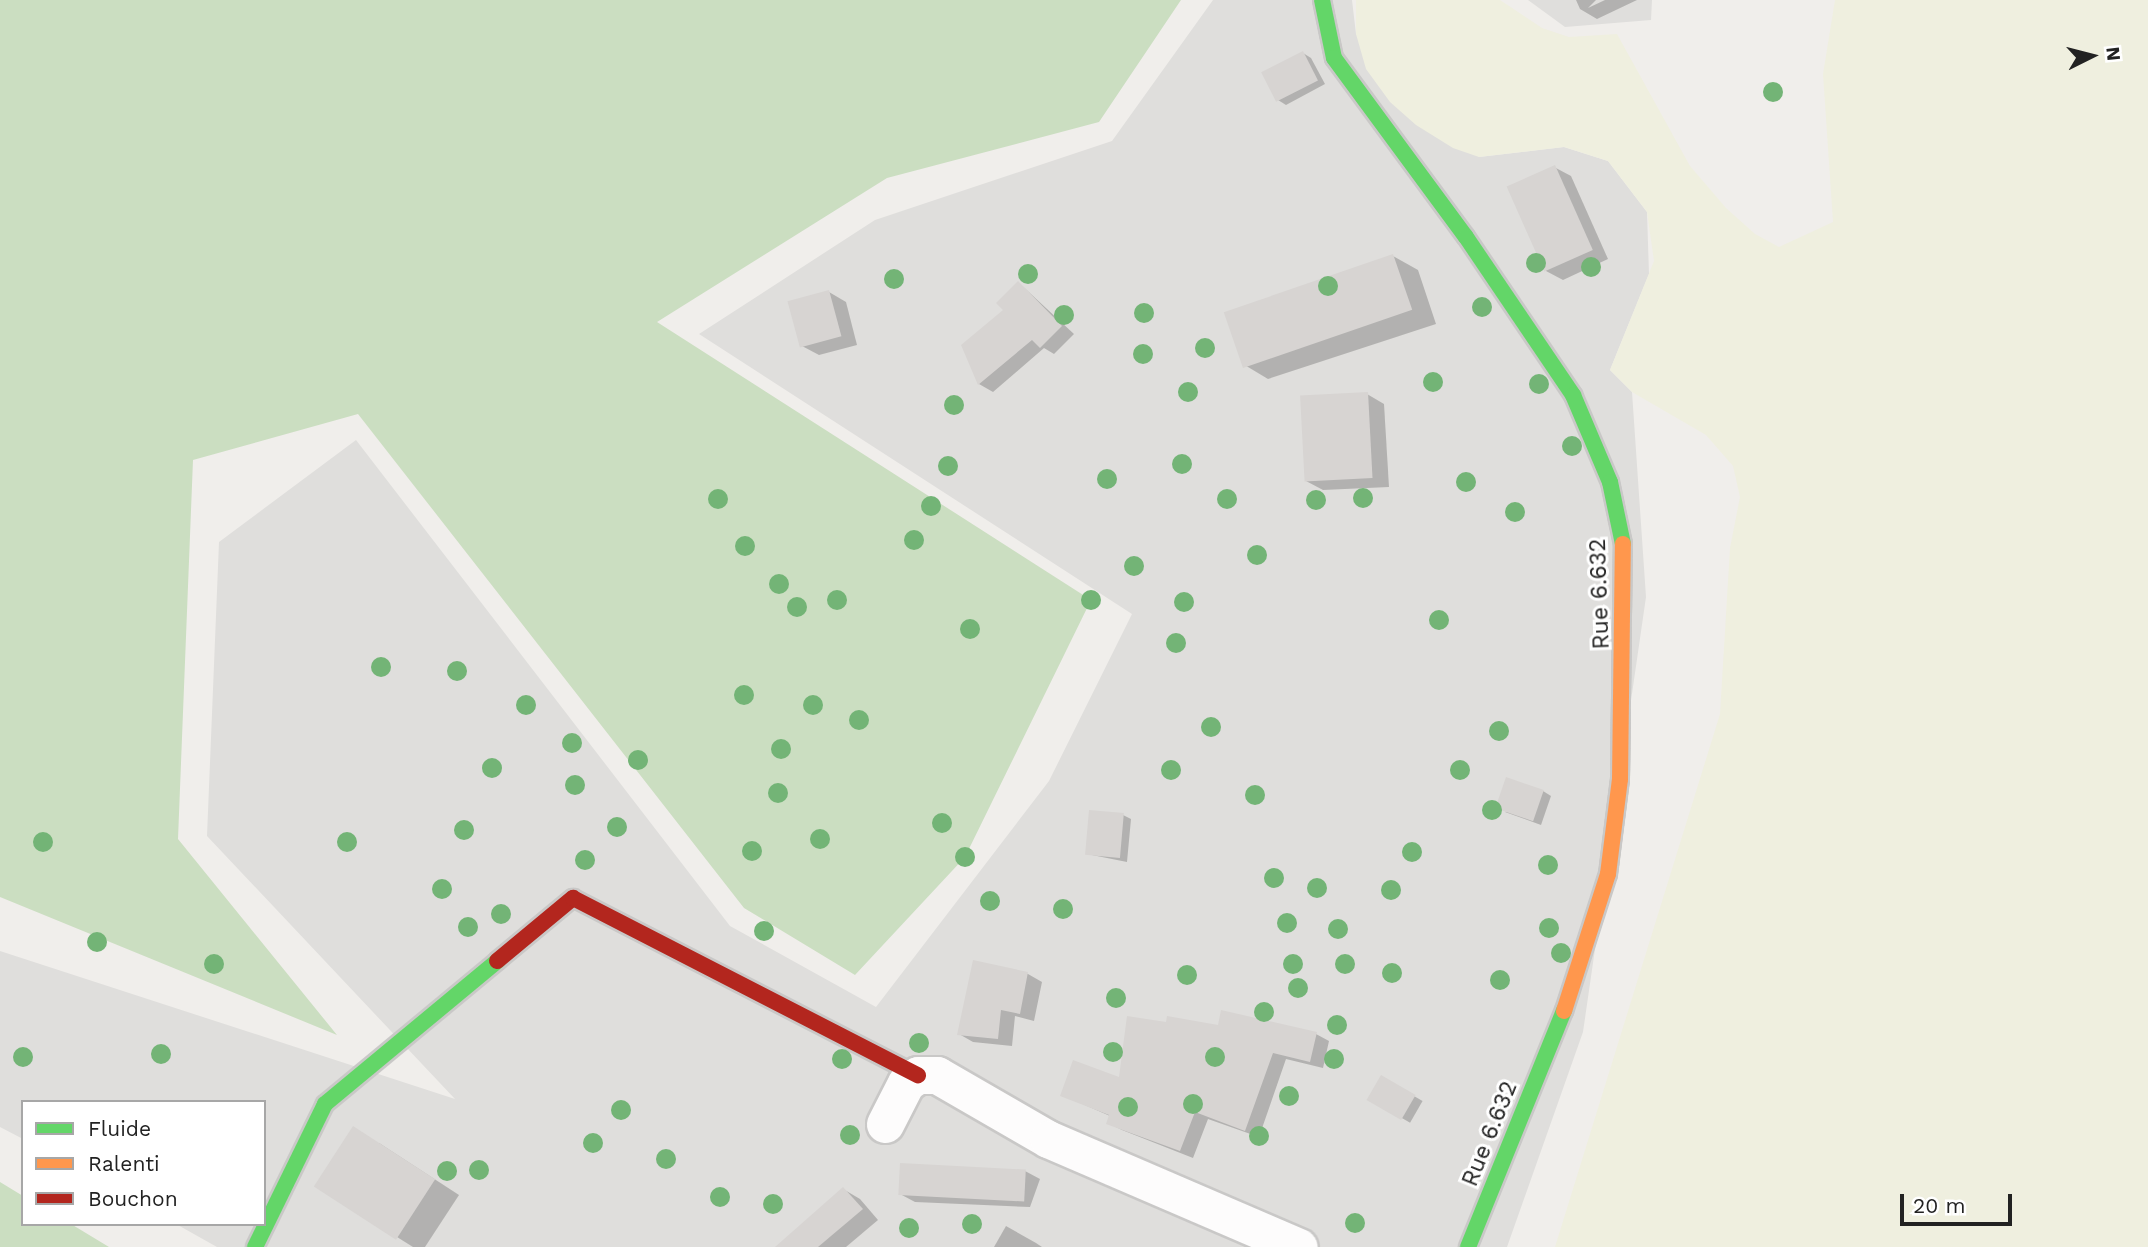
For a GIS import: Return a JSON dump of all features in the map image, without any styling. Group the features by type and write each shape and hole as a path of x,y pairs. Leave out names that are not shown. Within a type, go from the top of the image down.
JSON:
{"street":[{"name":"Rue 6.632","path":"1322,0 1334,58 1357,94 1466,237 1573,395 1610,482 1623,540 1620,779 1608,874 1561,1019 1468,1247"},
{"path":"266,1225 325,1104 573,898 918,1075 937,1074 1048,1139 1299,1247"},
{"path":"886,1124 906,1083 918,1075"},
{"path":"255,1247 265,1226"}],"shaded area":[{"path":"1213,0 1352,0 1356,34 1479,157 1564,147 1608,161 1647,212 1649,274 1610,370 1632,392 1646,597 1583,1032 1507,1247 217,1247 180,1226 266,1226 266,1100 21,1100 21,1138 0,1127 0,951 455,1099 207,836 219,542 356,440 730,926 876,1007 1049,781 1132,614 699,334 875,220 1112,141"},
{"path":"1528,0 1652,0 1651,20 1565,27"}],"green space":[{"path":"0,0 1181,0 1099,122 887,178 657,322 1091,600 965,857 855,975 744,908 358,414 193,460 178,839 337,1035 0,897"},
{"path":"1356,0 1500,0 1542,28 1569,37 1617,34 1690,166 1726,208 1755,234 1779,247 1833,222 1823,74 1835,0 2148,0 2148,1247 1555,1247 1720,714 1730,548 1740,497 1733,466 1706,435 1632,392 1610,370 1654,261 1647,212 1608,161 1564,147 1479,157 1453,148 1416,125 1390,102 1366,69 1356,34"},
{"path":"0,1182 21,1195 21,1226 74,1226 109,1247 0,1247"}],"building":[{"path":"1303,51 1318,80 1276,102 1261,72"},
{"path":"1555,165 1593,250 1544,272 1507,187"},
{"path":"1393,254 1412,310 1243,368 1224,312"},
{"path":"1018,281 1062,326 1040,348 1032,340 978,385 961,345 1003,310 996,303"},
{"path":"829,290 841,336 800,347 787,301"},
{"path":"1368,392 1373,478 1305,481 1300,396"},
{"path":"1506,777 1544,790 1533,821 1495,808"},
{"path":"1089,810 1124,813 1120,858 1085,855"},
{"path":"973,960 1028,972 1020,1014 1001,1010 998,1039 957,1035"},
{"path":"1221,1010 1317,1032 1310,1062 1273,1053 1245,1131 1195,1112 1180,1151 1106,1124 1109,1115 1060,1096 1073,1060 1119,1077 1127,1016 1166,1022 1167,1016 1218,1025"},
{"path":"1381,1075 1416,1095 1401,1120 1366,1100"},
{"path":"353,1126 435,1179 396,1240 314,1186"},
{"path":"900,1163 1026,1170 1024,1202 898,1195"},
{"path":"843,1187 863,1209 818,1247 775,1247"}],"traffic: fast":[{"path":"1322,0 1334,58 1466,237 1573,395 1610,482 1623,544"},
{"path":"266,1225 325,1104 497,961"},
{"path":"1468,1247 1564,1011"},
{"path":"255,1247 265,1226"}],"traffic: slow":[{"path":"1564,1011 1608,874 1620,779 1623,544"}],"traffic: jam":[{"path":"497,961 573,898 918,1075"}]}
